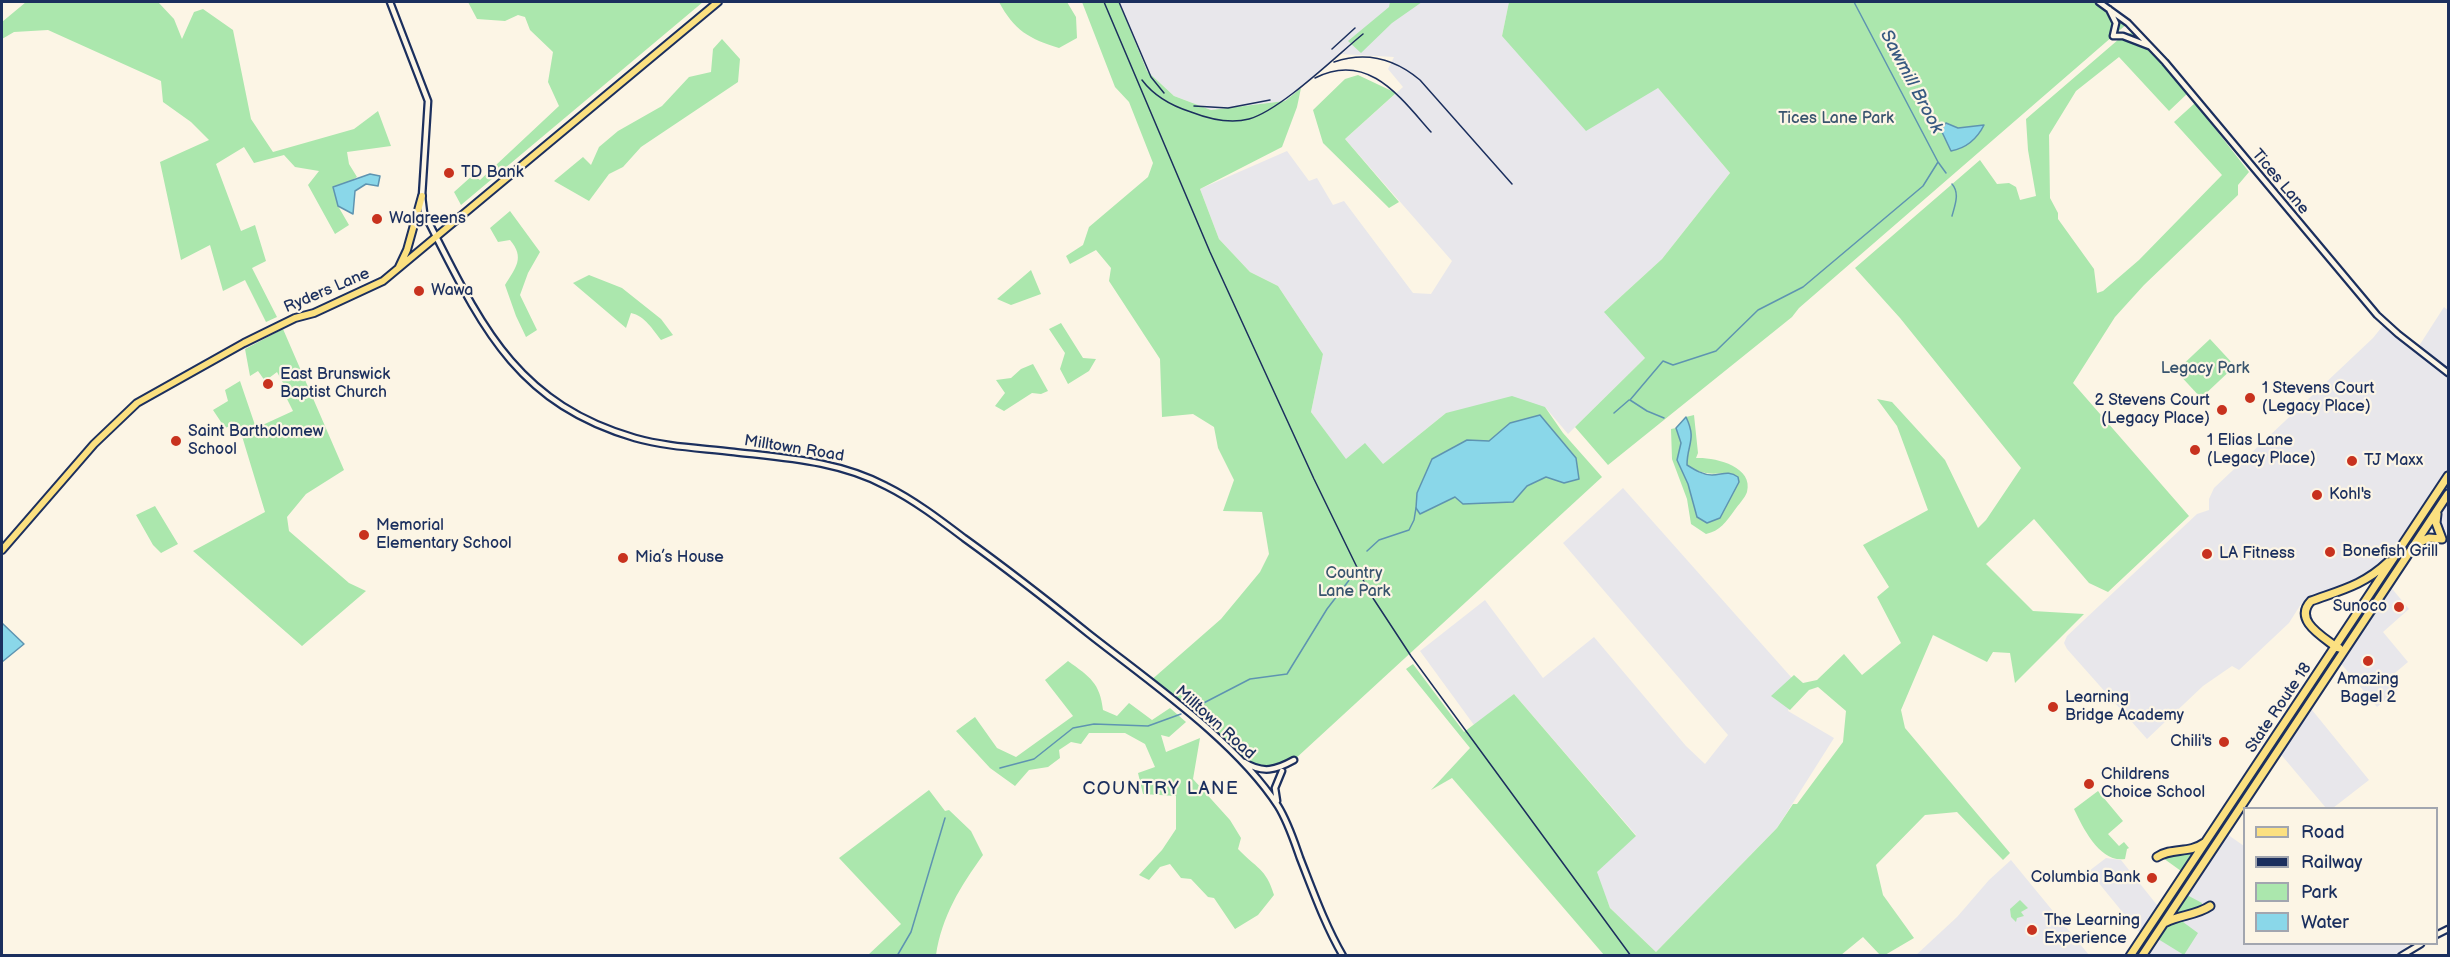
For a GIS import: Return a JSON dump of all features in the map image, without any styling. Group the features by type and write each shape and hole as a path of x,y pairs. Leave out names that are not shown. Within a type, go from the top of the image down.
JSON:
{"highway":[{"name":"State Route 18","path":"2130,956 2448,476"},
{"name":"State Route 18","path":"2142,956 2448,494"},
{"path":"2415,544 2424,539 2442,539 2436,523 2438,511"},
{"path":"2346,648 2336,647 2306,622 2306,606 2311,601 2360,584 2373,576 2398,552"},
{"path":"2157,857 2168,851 2191,851 2205,842"},
{"path":"2164,923 2176,917 2203,911 2210,906"}],"main road":[{"name":"Ryders Lane","path":"2,550 94,444 137,403 272,329 368,290 383,281 718,2"},
{"path":"398,268 407,250 422,196"}],"street":[{"name":"Milltown Road","path":"390,2 428,101 422,196 424,213 493,339 521,373 557,403 606,428 637,438 678,446 809,460 845,469 885,485 926,510 994,559 1175,703 1240,759 1280,809 1319,908 1343,956"},
{"name":"Tices Lane","path":"2099,2 2128,23 2152,48 2377,315 2448,372"},
{"path":"2108,7 2116,23 2113,36 2123,36 2152,48"},
{"path":"1240,759 1254,768 1266,771 1279,768 1294,760"},
{"path":"1280,809 1275,793 1282,771"},
{"path":"2401,956 2419,945"}],"shaded area":[{"path":"1119,2 1509,2 1502,36 1658,88 1730,173 1662,259 1605,311 1645,358 1568,434 1545,407 1446,413 1383,464 1346,460 1311,412 1323,354 1278,286 1250,272 1219,239 1200,189 1287,151 1309,181 1317,178 1333,205 1344,201 1413,293 1431,294 1452,261 1345,139 1403,87 1388,69 1394,57 1340,54 1285,101 1211,110 1174,96 1147,71"},
{"path":"2444,307 2448,310 2448,476 2398,552 2360,584 2301,604 2289,623 2239,670 2232,666 2203,686 2147,739 2067,649 2064,643 2067,636 2197,514 2209,510 2209,499 2214,488 2373,338 2385,323 2417,349"},
{"path":"1623,488 1799,686 1788,711 1834,738 1777,828 1656,952 1610,908 1596,872 1636,835 1514,694 1474,725 1420,651 1485,600 1543,678 1594,637 1686,746 1705,764 1728,735 1563,543"},
{"path":"2448,494 2448,547 2442,539 2437,517"},
{"path":"2389,585 2409,609 2383,632 2408,662 2389,678 2398,689 2377,707 2338,660"},
{"path":"2308,705 2369,780 2334,807 2325,807 2278,751"},
{"path":"2224,832 2243,845 2243,945 2405,945 2410,950 2401,956 2142,956"},
{"path":"2106,858 2121,860 2161,910 2144,936 2089,871"},
{"path":"2011,860 2089,955 1915,956 1957,917 1989,880"}],"green space":[{"path":"26,2 158,2 174,19 182,39 194,12 203,9 233,30 251,119 273,152 354,129 378,111 391,146 347,152 349,164 357,177 346,184 333,187 338,206 349,225 335,234 308,185 319,171 295,167 284,155 254,163 244,147 216,164 241,231 255,225 266,261 252,268 277,317 266,322 245,280 223,291 210,245 181,260 160,162 209,140 191,122 163,102 161,81 48,30 14,32 2,39 2,22"},
{"path":"468,2 703,2 461,205 454,192 473,175 480,180 559,106 548,82 553,52 530,30 525,17 518,15 505,21 477,19"},
{"path":"999,2 1067,2 1076,17 1077,38 1059,48 1039,41 1023,32 1010,20"},
{"name":"Country Lane Park","path":"1082,2 1119,2 1147,71 1174,96 1211,110 1285,101 1301,88 1297,107 1282,147 1200,189 1219,239 1250,272 1278,286 1323,354 1311,412 1346,459 1365,443 1383,464 1446,413 1512,396 1545,407 1563,433 1602,477 1294,760 1266,771 1240,759 1149,682 1221,619 1260,572 1269,554 1262,512 1223,511 1234,480 1218,448 1214,427 1193,414 1162,417 1160,359 1109,281 1111,268 1096,250 1070,264 1066,256 1083,245 1089,227 1148,177 1153,163 1129,102 1115,87"},
{"path":"1390,2 1422,2 1392,23 1361,53 1348,41 1389,7"},
{"name":"Tices Lane Park","path":"1509,2 2095,2 2104,4 2128,23 1799,308 1792,317 1608,465 1575,427 1645,358 1604,312 1662,259 1730,173 1658,88 1586,131 1502,36"},
{"path":"2134,31 2188,93 2169,111 2119,57 2076,91 2049,135 2050,198 2058,213 2058,219 2094,269 2097,293 2103,291 2139,260 2222,175 2174,122 2195,103 2249,172 2238,185 2238,195 2144,285 2115,317 2073,383 2189,516 2108,592 2089,583 2034,519 1986,564 2033,611 2084,614 2015,683 2010,653 1993,652 1987,662 1933,635 1901,710 1905,728 2010,853 2003,860 1957,812 1925,815 1876,865 1883,895 1914,938 1885,955 1880,955 1863,937 1841,955 1604,955 1452,778 1431,790 1470,748 1406,669 1413,664 1464,732 1514,694 1636,836 1597,872 1610,908 1656,952 1777,828 1793,804 1797,804 1843,742 1846,711 1818,687 1809,690 1790,710 1771,696 1794,675 1803,683 1817,680 1844,654 1862,675 1901,643 1877,597 1889,587 1863,545 1928,510 1897,426 1877,399 1892,402 1945,460 1978,528 1986,520 2021,468 1900,318 1855,268 1980,160 1997,184 2009,183 2016,187 2020,200 2036,196 2028,150 2026,119 2119,39"},
{"path":"722,39 740,59 738,82 641,147 623,167 609,174 589,201 554,181 583,157 591,165 599,147 618,131 662,106 689,77 711,72 713,49"},
{"path":"1358,75 1396,93 1345,139 1399,202 1389,208 1323,143 1313,110 1345,79"},
{"path":"510,211 540,252 528,273 520,295 537,330 526,337 505,285 517,262 517,252 510,240 498,242 490,228"},
{"path":"1031,270 1041,294 1011,305 997,299"},
{"path":"589,275 622,288 661,319 673,335 661,340 645,320 631,313 626,328 573,283"},
{"path":"1061,323 1083,358 1096,359 1089,371 1068,384 1060,369 1065,353 1049,329"},
{"path":"283,329 344,470 306,494 287,517 289,531 349,583 366,591 302,646 193,551 265,512 238,423 225,428 213,410 228,401 225,390 240,381 256,428 293,411 280,385 283,383 277,372 265,381 258,371 250,376 245,349"},
{"name":"Legacy Park","path":"2210,339 2235,366 2201,398 2176,371"},
{"path":"1033,364 1048,391 1041,394 1032,393 1004,411 995,406 1005,393 996,380 1011,378 1021,369"},
{"path":"1694,415 1698,453 1696,458 1713,459 1731,465 1745,476 1748,483 1746,494 1728,519 1719,528 1706,534 1691,524 1687,499 1672,459 1671,429 1676,428 1681,443 1677,460 1688,484 1697,517 1723,473 1704,473 1687,465 1691,437 1686,417"},
{"path":"155,506 178,544 161,553 153,545 136,515"},
{"path":"1068,661 1093,681 1102,701 1103,710 1117,716 1129,703 1152,720 1170,708 1186,722 1169,737 1161,735 1166,752 1200,738 1193,779 1230,820 1241,838 1238,849 1268,879 1274,895 1258,915 1235,929 1214,898 1208,897 1191,879 1181,878 1170,864 1160,867 1149,880 1139,875 1162,850 1176,829 1176,796 1143,794 1138,773 1155,767 1145,744 1125,733 1089,733 1081,744 1071,742 1059,750 1060,758 1048,767 1029,770 1015,786 990,768 956,731 975,717 997,748 1016,757 1073,716 1045,680"},
{"path":"929,790 945,811 949,810 971,831 983,855 953,902 943,927 936,955 868,955 901,924 839,858"},
{"path":"2098,791 2123,821 2108,834 2119,846 2124,842 2129,848 2125,859 2116,859 2100,850 2082,825 2074,809"},
{"path":"2172,852 2192,853 2181,871 2163,858"},
{"path":"2187,895 2202,903 2201,908 2176,913"},
{"path":"2020,900 2028,908 2021,912 2024,916 2017,918 2016,922 2011,917 2010,909"},
{"path":"2186,918 2183,922 2198,933 2184,955 2158,939 2171,922"}],"water":[{"path":"1946,123 1958,128 1984,125 1971,142 1951,151 1941,130"},
{"path":"370,174 380,176 378,186 366,184 355,191 353,214 338,206 333,187"},
{"path":"1540,415 1576,458 1579,479 1564,483 1546,477 1527,486 1513,502 1463,504 1455,497 1420,514 1416,508 1417,493 1432,459 1467,440 1489,441 1510,423"},
{"path":"1686,417 1691,431 1687,465 1705,474 1731,474 1738,477 1739,482 1720,518 1707,523 1697,517 1688,484 1677,460 1681,443 1676,428"},
{"path":"2,623 24,644 2,662"}],"waterway":[{"name":"Sawmill Brook","path":"1854,2 1938,162 1946,173"},
{"path":"1664,418 1630,400 1663,361 1673,365 1716,351 1758,310 1803,287 1923,186 1938,162"},
{"name":"Sawmill Brook","path":"1952,184 1956,195 1952,216"},
{"path":"1614,413 1629,400"},
{"path":"1367,551 1379,540 1409,530 1416,508"},
{"path":"1192,709 1250,679 1287,674 1327,609 1350,579"},
{"path":"1000,768 1034,759 1073,728 1094,724 1148,726 1181,714"},
{"path":"897,956 911,932 945,818"}],"railway":[{"path":"1104,2 1210,252 1314,479 1369,592 1411,656 1631,956"},
{"path":"1119,2 1151,77 1164,93"},
{"path":"1332,49 1355,28"},
{"path":"1142,80 1158,96 1184,110 1220,120 1249,119 1262,114 1292,94 1363,34"},
{"path":"1334,62 1369,57 1390,62 1410,73 1420,80 1512,184"},
{"path":"1315,78 1334,71 1351,70 1367,74 1395,92 1431,132"},
{"path":"1194,106 1228,108 1270,100"}],"place":[{"name":"TD Bank","path":"449,173"},
{"name":"Walgreens","path":"377,219"},
{"name":"Wawa","path":"419,291"},
{"name":"East Brunswick Baptist Church","path":"268,384"},
{"name":"1 Stevens Court (Legacy Place)","path":"2250,398"},
{"name":"2 Stevens Court (Legacy Place)","path":"2222,410"},
{"name":"Saint Bartholomew School","path":"176,441"},
{"name":"1 Elias Lane (Legacy Place)","path":"2195,450"},
{"name":"TJ Maxx","path":"2352,461"},
{"name":"Kohl's","path":"2317,495"},
{"name":"Memorial Elementary School","path":"364,535"},
{"name":"Bonefish Grill","path":"2330,552"},
{"name":"LA Fitness","path":"2207,554"},
{"name":"Mia’s House","path":"623,558"},
{"name":"Sunoco","path":"2399,607"},
{"name":"Amazing Bagel 2","path":"2368,661"},
{"name":"Learning Bridge Academy","path":"2053,707"},
{"name":"Chili's","path":"2224,742"},
{"name":"Childrens Choice School","path":"2089,784"},
{"name":"Columbia Bank","path":"2152,878"},
{"name":"The Learning Experience","path":"2032,930"}],"district":[{"name":"COUNTRY LANE","path":"1161,789"}]}
